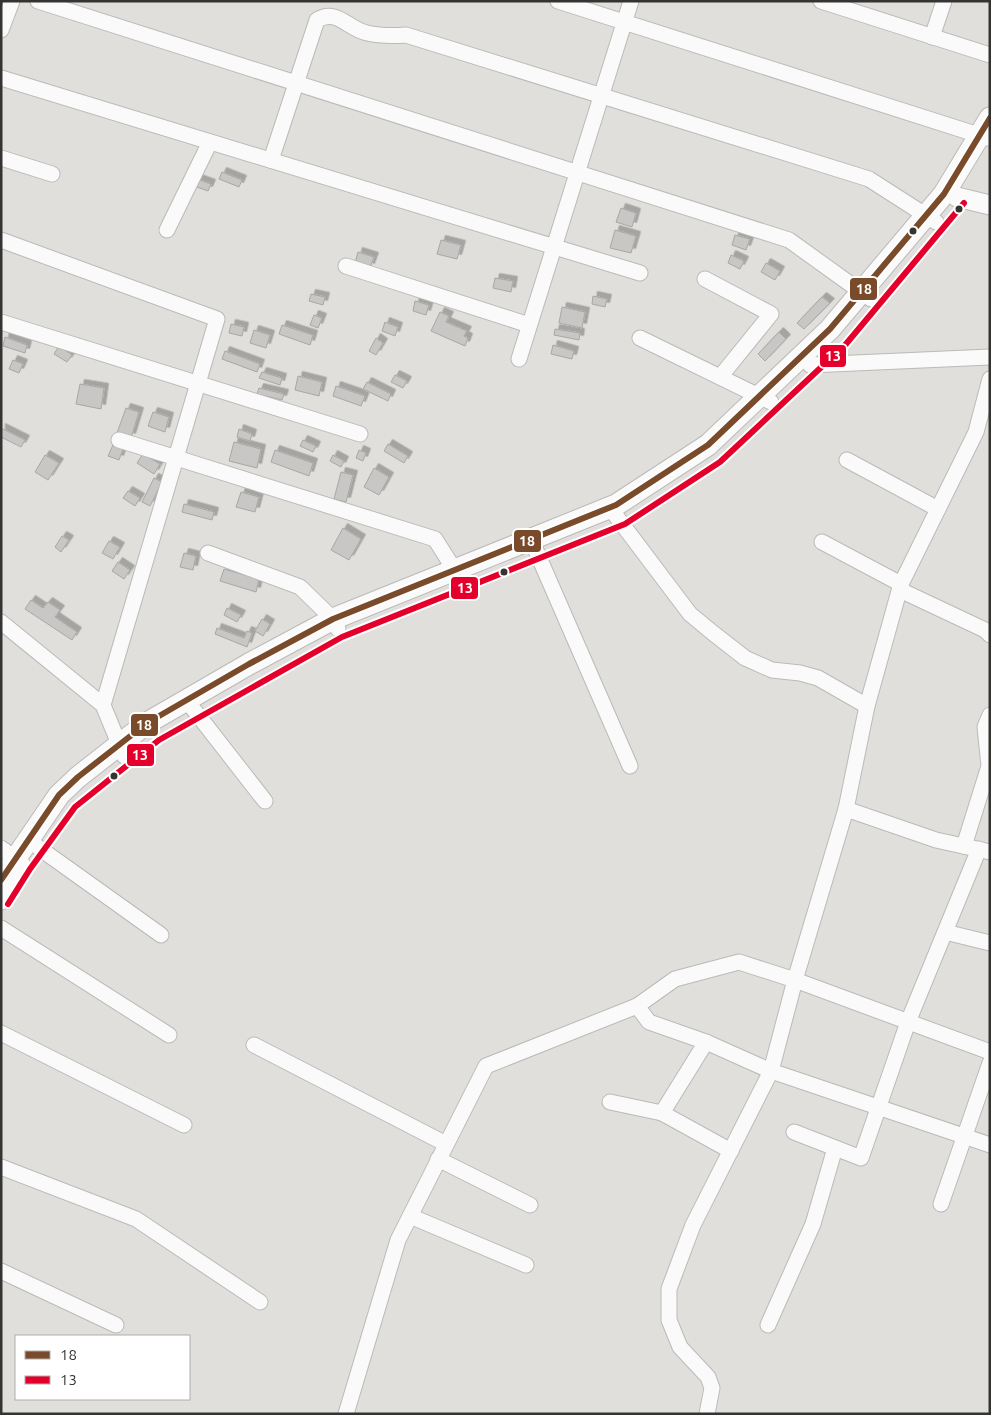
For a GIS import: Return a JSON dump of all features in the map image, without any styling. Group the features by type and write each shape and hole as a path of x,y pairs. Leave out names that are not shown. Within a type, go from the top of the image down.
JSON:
{"main road":[{"path":"1,880 13,857 32,843 69,801 122,750 154,733 190,705 336,624 613,513 715,455 830,330 867,295 951,195 987,134"},
{"path":"765,399 810,365 839,338 867,295"},
{"path":"1,899 13,857"}],"street":[{"path":"1,30 12,1"},
{"path":"38,1 790,240 867,295"},
{"path":"558,1 987,134"},
{"path":"519,359 631,1"},
{"path":"820,1 990,55"},
{"path":"932,37 944,1"},
{"path":"271,160 317,20 324,16 333,15 365,33 386,36 406,35 870,179 931,219"},
{"path":"1,78 640,273"},
{"path":"167,230 210,142"},
{"path":"1,158 52,174"},
{"path":"951,195 990,204"},
{"path":"1,240 217,319 103,705"},
{"path":"346,266 529,325"},
{"path":"705,279 771,314 720,377"},
{"path":"1,322 360,434"},
{"path":"640,338 765,399"},
{"path":"810,365 990,357"},
{"path":"708,1414 712,1388 708,1377 680,1347 669,1320 669,1289 693,1225 771,1071 795,980 846,809 867,706 900,587 976,432 990,379"},
{"path":"119,440 435,539 457,574"},
{"path":"847,460 938,509"},
{"path":"613,513 690,614 745,658 772,670 800,673 818,678 867,706"},
{"path":"822,542 900,587 986,630 990,635"},
{"path":"533,544 630,766"},
{"path":"208,554 300,587 336,624"},
{"path":"2,624 103,705 122,750"},
{"path":"190,705 265,801"},
{"path":"794,1132 861,1158 908,1022 978,849 989,766 985,727 990,715"},
{"path":"846,809 936,840 978,849"},
{"path":"32,843 161,935"},
{"path":"1,928 168,1035"},
{"path":"945,932 990,942"},
{"path":"346,1414 398,1240 486,1066 637,1006 675,979 739,962 795,980 990,1052"},
{"path":"637,1006 649,1022 706,1042 771,1071 990,1144"},
{"path":"1,1034 184,1125"},
{"path":"662,1113 706,1042"},
{"path":"254,1045 446,1144"},
{"path":"941,1204 990,1063"},
{"path":"610,1102 662,1113 730,1151"},
{"path":"768,1325 813,1224 835,1148"},
{"path":"438,1159 530,1205"},
{"path":"1,1167 136,1219 260,1302"},
{"path":"410,1216 526,1265"},
{"path":"1,1271 116,1325"}],"building":[{"path":"222,172 242,180 239,187 219,179"},
{"path":"197,179 211,184 208,191 194,186"},
{"path":"621,208 636,213 632,227 616,222"},
{"path":"615,230 636,236 631,253 610,248"},
{"path":"735,235 750,239 746,250 732,245"},
{"path":"441,240 461,245 457,259 437,254"},
{"path":"358,252 374,257 370,268 355,263"},
{"path":"731,255 744,261 740,269 728,263"},
{"path":"766,263 780,271 775,280 761,272"},
{"path":"495,278 513,281 511,292 493,288"},
{"path":"311,294 325,297 323,305 309,301"},
{"path":"593,296 607,299 605,307 592,304"},
{"path":"822,297 830,303 804,329 797,323"},
{"path":"415,301 429,305 426,315 413,311"},
{"path":"562,307 585,312 582,328 559,323"},
{"path":"440,312 449,316 446,322 467,331 464,336 468,338 465,346 431,331"},
{"path":"314,315 322,318 318,328 310,325"},
{"path":"385,322 398,327 395,336 382,331"},
{"path":"231,324 244,327 242,336 229,333"},
{"path":"282,325 313,335 310,345 279,334"},
{"path":"555,329 580,333 579,340 554,335"},
{"path":"254,330 270,335 266,348 250,343"},
{"path":"779,332 786,339 765,361 758,354"},
{"path":"5,337 27,345 25,353 3,346"},
{"path":"376,338 383,343 376,355 369,351"},
{"path":"553,345 574,351 572,359 551,354"},
{"path":"59,346 72,355 67,362 54,354"},
{"path":"225,351 260,364 257,372 222,359"},
{"path":"13,360 23,364 19,373 9,369"},
{"path":"262,372 282,378 280,385 259,378"},
{"path":"395,375 407,381 403,388 391,382"},
{"path":"298,376 322,382 319,396 295,390"},
{"path":"367,382 391,394 388,401 363,389"},
{"path":"80,384 104,388 101,409 76,404"},
{"path":"336,386 365,396 361,406 333,396"},
{"path":"259,388 284,394 282,400 257,394"},
{"path":"126,408 139,412 131,438 117,433"},
{"path":"153,412 169,417 165,432 148,426"},
{"path":"1,428 25,440 21,447 1,437"},
{"path":"239,429 252,434 250,441 237,437"},
{"path":"303,440 316,446 313,452 300,446"},
{"path":"234,442 261,449 257,468 229,461"},
{"path":"388,444 408,456 404,463 384,451"},
{"path":"113,445 123,449 119,460 108,456"},
{"path":"275,450 313,463 309,476 271,462"},
{"path":"359,450 366,453 363,461 356,458"},
{"path":"143,454 160,464 154,474 137,463"},
{"path":"45,455 59,463 48,480 35,472"},
{"path":"333,455 344,461 341,467 330,461"},
{"path":"374,468 389,477 379,495 364,487"},
{"path":"341,472 353,475 346,502 334,499"},
{"path":"154,478 162,482 150,506 142,502"},
{"path":"128,491 140,498 135,506 123,498"},
{"path":"241,492 259,497 255,512 236,507"},
{"path":"184,504 214,512 212,520 182,512"},
{"path":"343,528 361,539 349,560 331,550"},
{"path":"62,536 69,540 61,552 55,547"},
{"path":"109,541 120,547 113,559 102,553"},
{"path":"184,553 196,556 193,570 180,567"},
{"path":"118,562 130,570 124,579 112,571"},
{"path":"224,569 259,579 256,592 220,581"},
{"path":"31,600 43,608 48,602 60,610 55,617 77,632 72,640 25,609"},
{"path":"227,608 241,615 237,622 224,615"},
{"path":"262,619 270,624 263,636 255,631"},
{"path":"217,628 244,638 247,631 252,633 247,647 215,634"}],"transit line":[{"name":"18","path":"1,880 59,795 78,777 147,723 249,664 333,619 616,505 708,445 830,329 944,194 990,118"},
{"name":"13","path":"8,904 30,869 75,807 159,740 342,637 625,524 720,462 846,344 964,203"}]}
